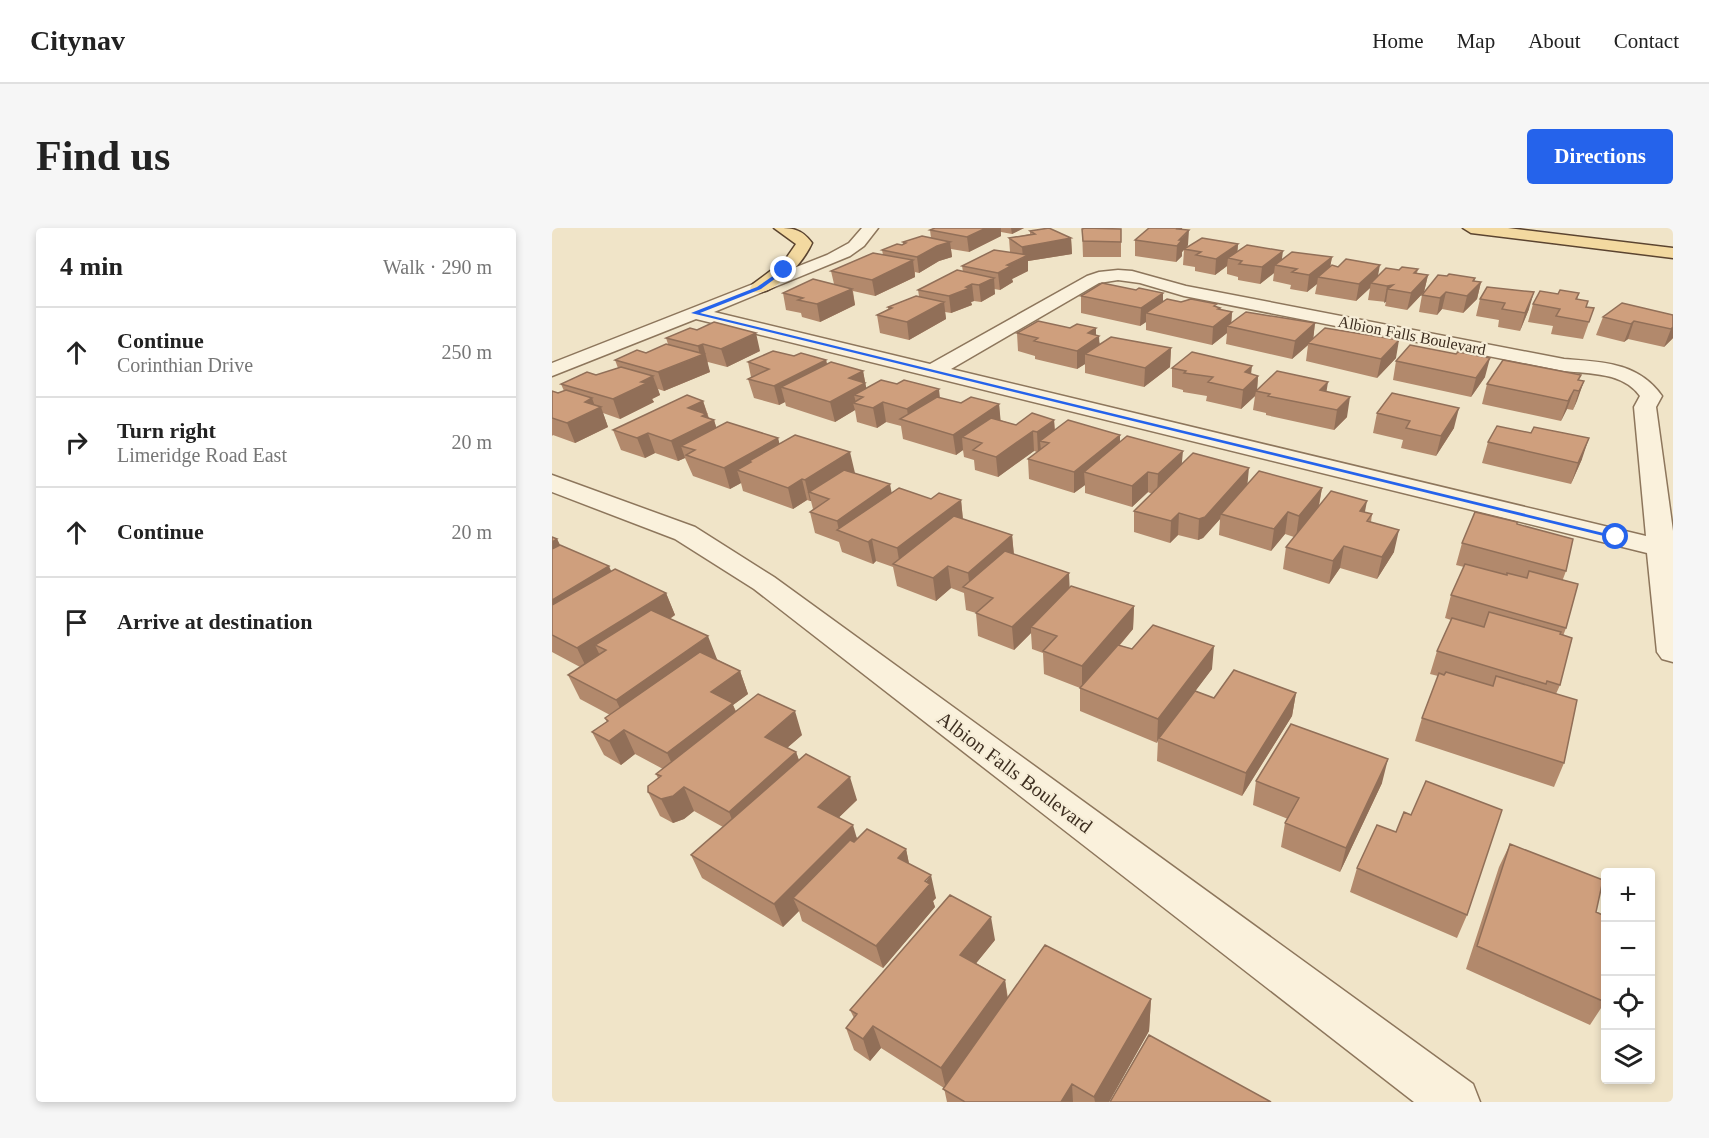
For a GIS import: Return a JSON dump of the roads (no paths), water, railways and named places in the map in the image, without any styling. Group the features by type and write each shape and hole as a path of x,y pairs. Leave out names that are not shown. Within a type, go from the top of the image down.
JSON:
{"main road":[{"path":"759,288 790,264 804,243 799,237 782,228"},
{"path":"1472,228 1673,253"}],"street":[{"path":"552,370 833,258 856,246 867,236 870,228"},
{"name":"Albion Falls Boulevard","path":"933,371 1082,286 1090,279 1113,274 1129,275 1184,291 1564,365 1624,374 1646,386 1651,396 1645,407 1673,652"},
{"path":"694,313 1661,548"},
{"name":"Albion Falls Boulevard","path":"552,483 685,532 764,583 1455,1102"}]}
